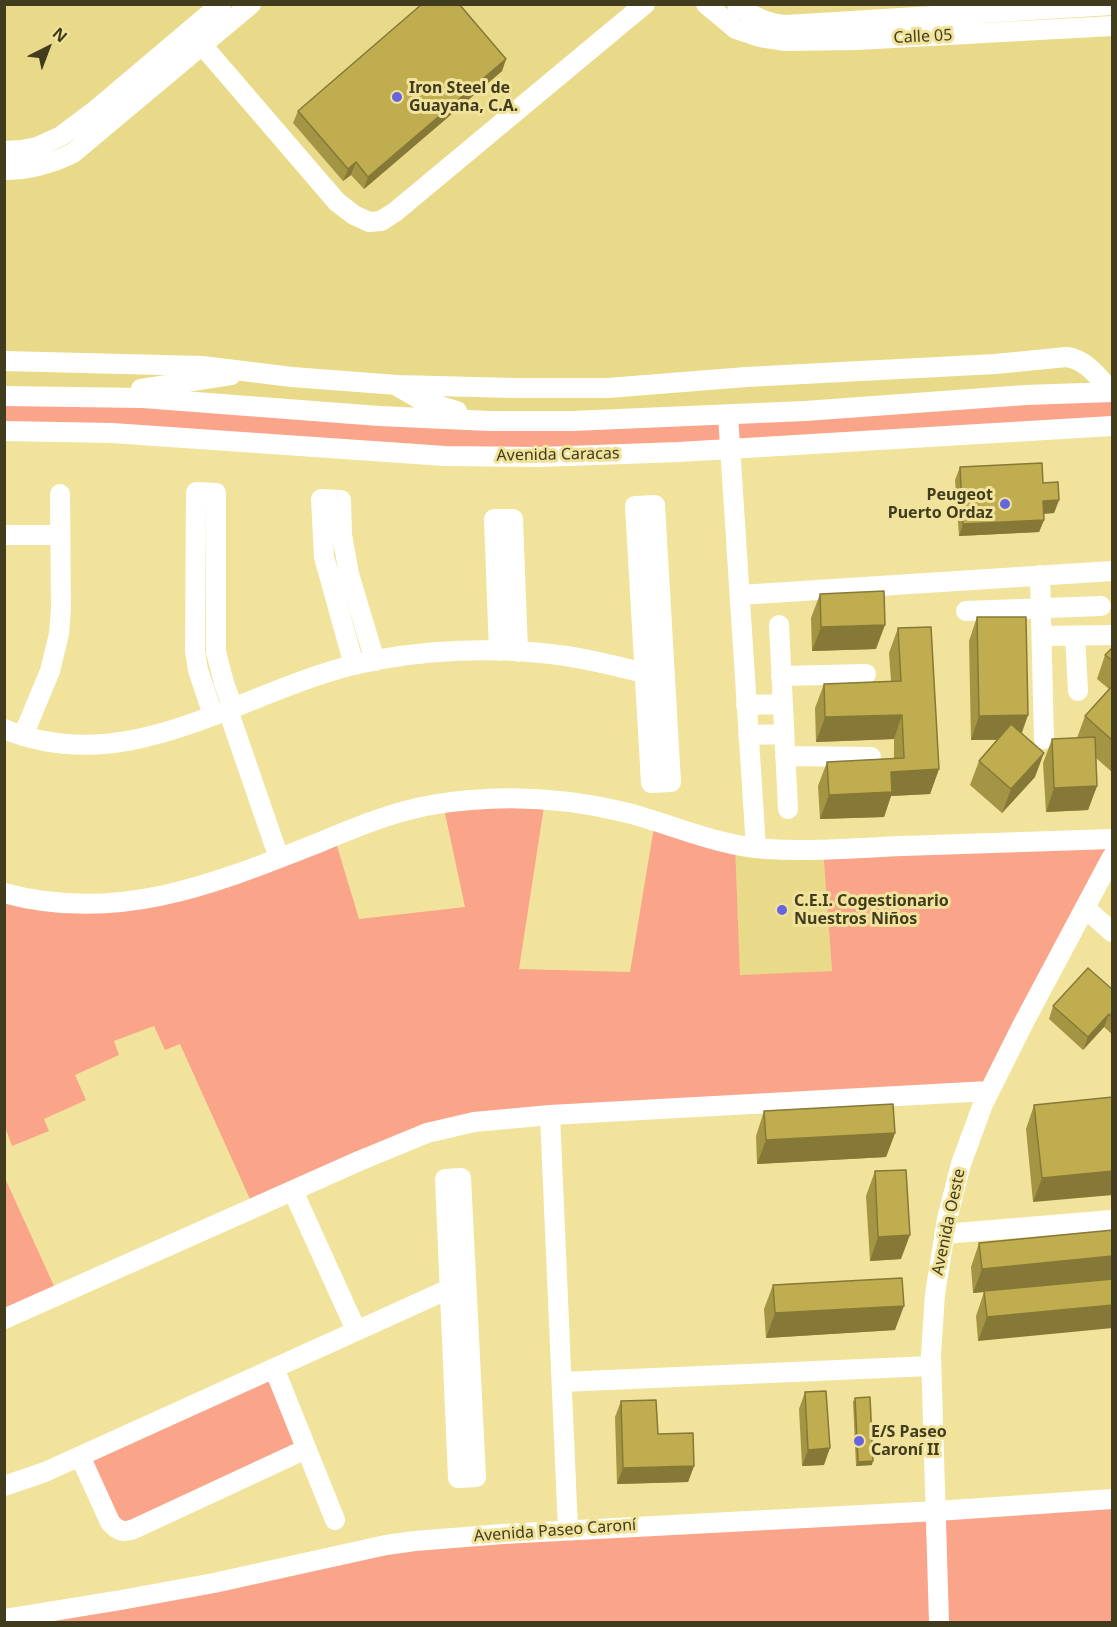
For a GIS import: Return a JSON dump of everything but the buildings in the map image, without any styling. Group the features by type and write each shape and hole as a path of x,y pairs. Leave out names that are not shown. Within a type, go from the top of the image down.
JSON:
{"street":[{"path":"4,170 34,168 73,153 196,38 221,4"},
{"path":"4,151 37,147 61,136 196,38 251,4"},
{"path":"196,38 324,188 354,215 376,223 387,218 645,4"},
{"name":"Calle 05","path":"706,4 736,29 760,37 786,41 857,40 939,19 959,10 1113,5"},
{"name":"Calle 05","path":"740,7 761,20 775,24 939,19 961,35 1113,26"},
{"path":"959,10 961,35"},
{"path":"4,361 202,366 245,372 397,385 608,388 746,377 995,364 1068,357 1077,358 1089,367 1112,392"},
{"path":"81,398 201,381 245,372"},
{"path":"397,385 423,401 490,421"},
{"name":"Avenida Caracas","path":"4,396 143,398 351,414 490,421 584,421 728,415 1026,395 1112,392"},
{"path":"728,415 756,848"},
{"name":"Avenida Caracas","path":"4,431 123,433 360,451 468,457 540,457 1113,426"},
{"path":"225,711 227,692 216,652 216,493 196,492 195,651 198,670 225,711 279,858"},
{"path":"23,736 56,653 61,609 60,494"},
{"path":"354,665 324,557 321,499 341,500 342,535 349,574 375,661"},
{"path":"654,505 655,676 634,506 654,505"},
{"path":"494,519 513,519 508,652 494,519"},
{"path":"4,535 60,535"},
{"path":"740,595 1113,571"},
{"path":"1040,575 1044,739"},
{"path":"966,611 1101,606"},
{"path":"779,625 788,809"},
{"path":"1042,636 1111,635"},
{"path":"1076,636 1078,691"},
{"path":"4,729 23,736 64,745 88,746 147,738 305,680 354,665 431,654 508,652 567,656 655,676"},
{"path":"781,676 866,674"},
{"path":"746,705 783,704"},
{"path":"748,735 784,734"},
{"path":"785,756 871,757"},
{"path":"4,893 44,902 70,904 126,903 154,899 227,878 374,820 404,811 456,802 513,798 594,806 756,848 874,847 1113,838"},
{"name":"Avenida Oeste","path":"939,1623 931,1366 934,1294 944,1234 961,1164 989,1091 1113,857"},
{"path":"1085,908 1113,932"},
{"path":"4,1320 427,1133 474,1122 550,1115 989,1091"},
{"path":"550,1115 568,1530"},
{"path":"293,1191 356,1330"},
{"path":"944,1234 1113,1220"},
{"path":"4,1486 45,1472 458,1285"},
{"path":"458,1285 476,1477 459,1478 458,1285"},
{"path":"562,1382 931,1366"},
{"path":"274,1368 335,1520"},
{"path":"80,1456 110,1522 118,1530 124,1531 136,1528 306,1449"},
{"name":"Avenida Paseo Caroní","path":"4,1619 195,1586 386,1545 445,1538 1113,1499"}],"shaded area":[{"path":"4,5 1112,5 1112,391 654,419 5,396"},
{"path":"1112,391 1112,426 540,457 5,431 4,396 450,419"},
{"path":"545,800 519,969 630,972 655,821 735,843 740,975 832,971 823,848 1112,839 989,1091 474,1122 254,1208 180,1044 165,1050 154,1026 114,1041 119,1055 75,1075 86,1100 44,1119 49,1131 12,1146 5,1127 4,893 126,903 334,836 359,919 465,907 443,804"},
{"name":"C.E.I. Cogestionario Nuestros Niños","path":"735,843 823,848 832,971 740,976"},
{"path":"4,1176 59,1297 4,1319"},
{"path":"274,1368 306,1449 124,1531 80,1456"},
{"path":"1112,1499 1112,1622 5,1622 386,1545"}],"place":[{"name":"Iron Steel de Guayana, C.A.","path":"397,97"},
{"name":"Peugeot Puerto Ordaz","path":"1005,504"},
{"name":"C.E.I. Cogestionario Nuestros Niños","path":"782,910"},
{"name":"E/S Paseo Caroní II","path":"859,1441"}]}
